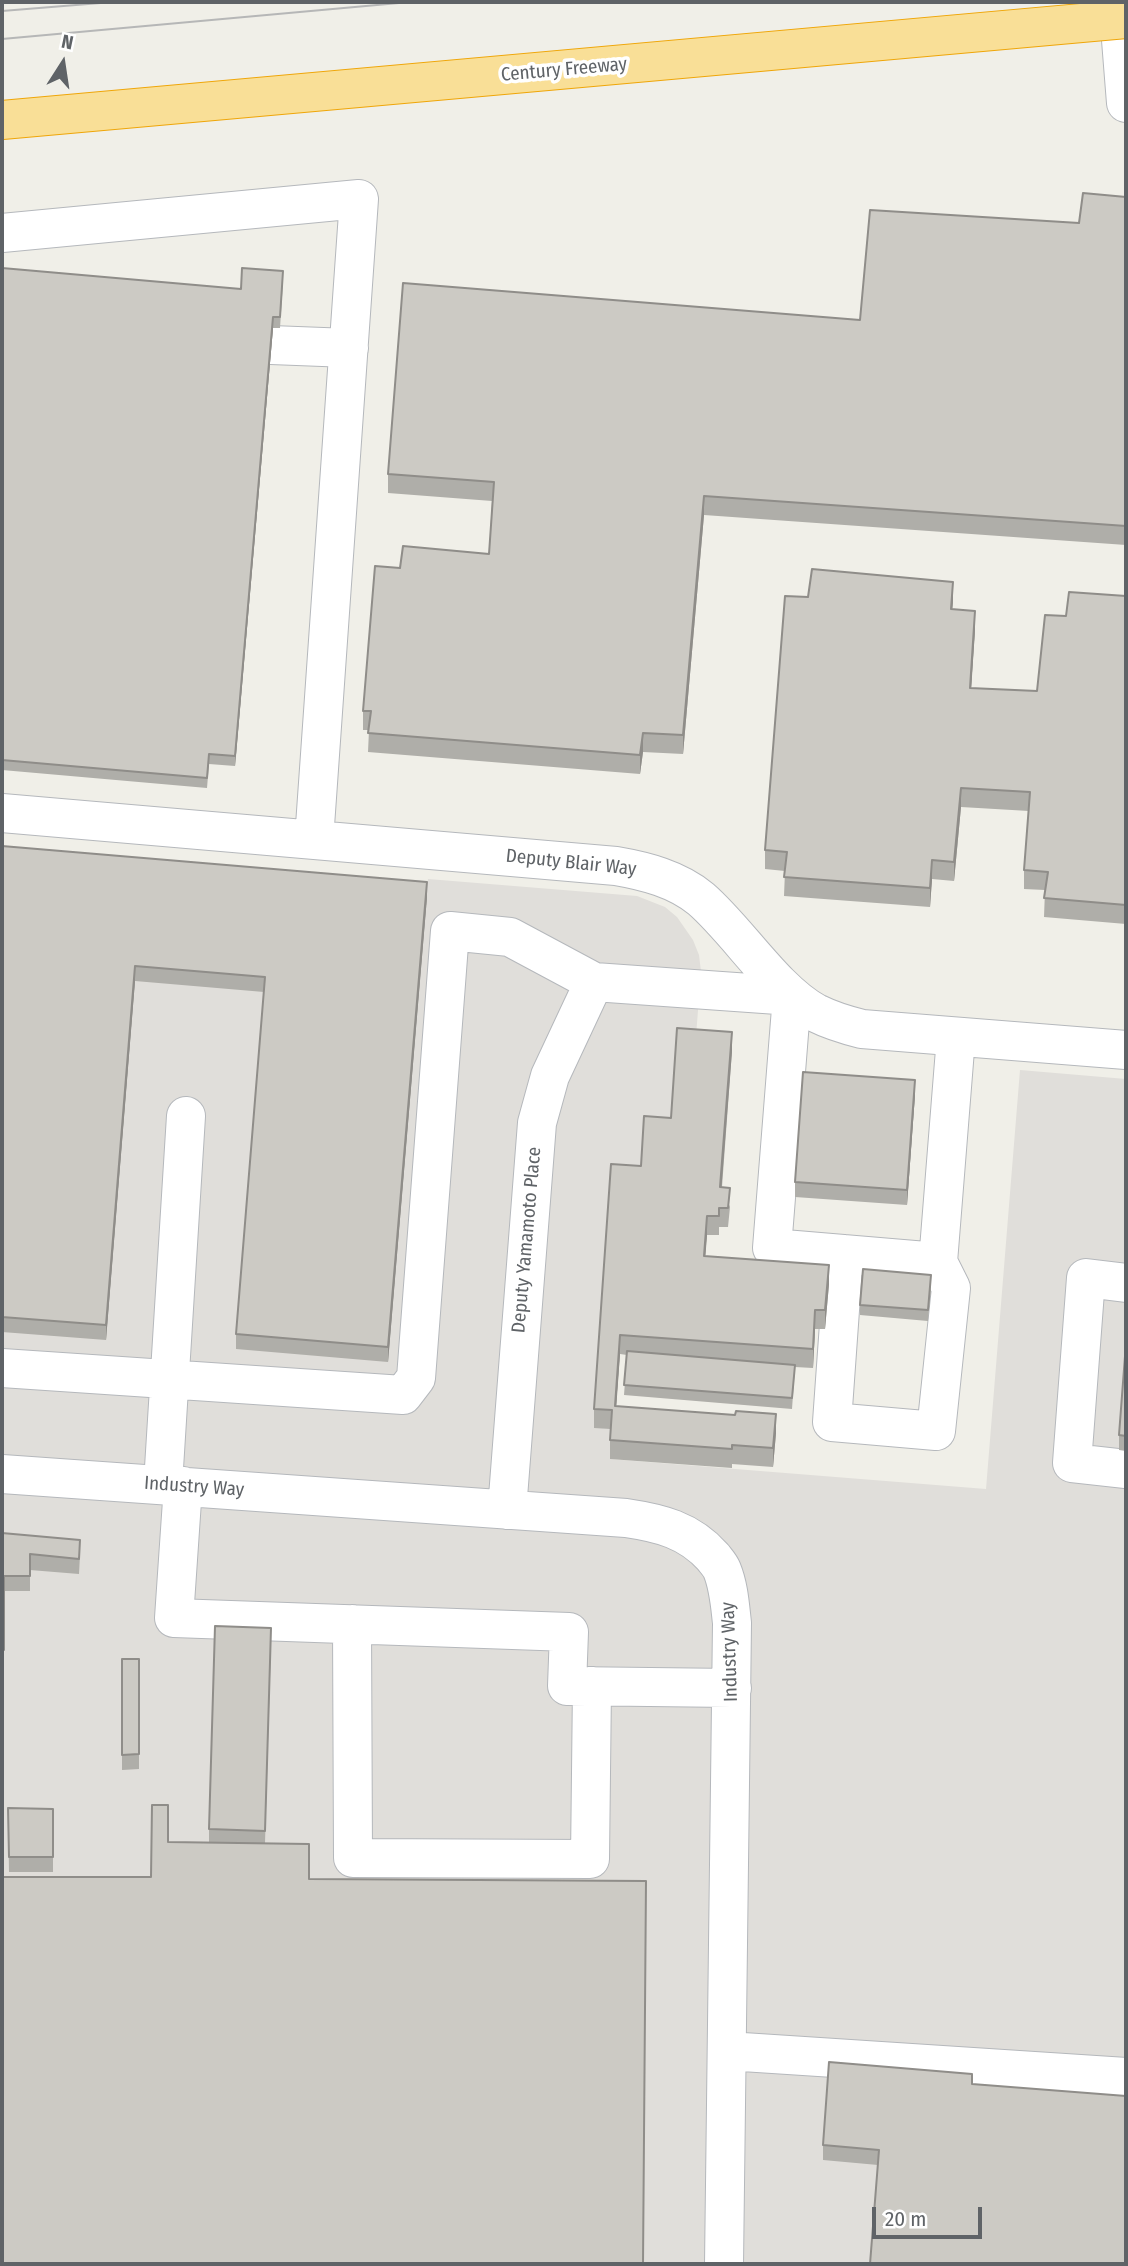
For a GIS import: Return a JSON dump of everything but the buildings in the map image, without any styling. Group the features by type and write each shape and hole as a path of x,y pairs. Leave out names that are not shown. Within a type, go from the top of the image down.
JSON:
{"highway":[{"name":"Century Freeway","path":"2,120 1126,19"}],"street":[{"path":"1118,2 1126,103"},
{"path":"2,233 359,199 314,839"},
{"path":"271,345 349,348"},
{"name":"Deputy Blair Way","path":"2,813 616,866 645,871 674,882 700,898 792,996 815,1012 862,1029 1126,1050"},
{"path":"2,1368 403,1395 416,1378 450,931 510,937 594,982 792,996 772,1248 938,1262"},
{"name":"Deputy Yamamoto Place","path":"507,1510 537,1123 550,1076 594,982"},
{"path":"845,1254 832,1422 936,1431 951,1288 938,1262 956,1037"},
{"path":"186,1116 169,1379 174,1618 569,1632 567,1686 732,1688"},
{"path":"1126,1283 1086,1278 1072,1463 1126,1469"},
{"name":"Industry Way","path":"2,1474 626,1518 659,1523 684,1533 708,1551 722,1567 732,1623 724,2264"},
{"path":"352,1624 354,1858 590,1859 592,1686"},
{"path":"727,2051 1126,2077"}],"shaded area":[{"path":"2,861 426,897 428,879 637,896 665,907 677,917 693,940 699,955 701,972 695,1049 671,1137 641,1185 594,1427 612,1429 610,1459 986,1489 1020,1070 1126,1079 1126,2264 2,2264"}],"tram line":[{"path":"2,11 113,2"},
{"path":"2,39 410,2"}]}
